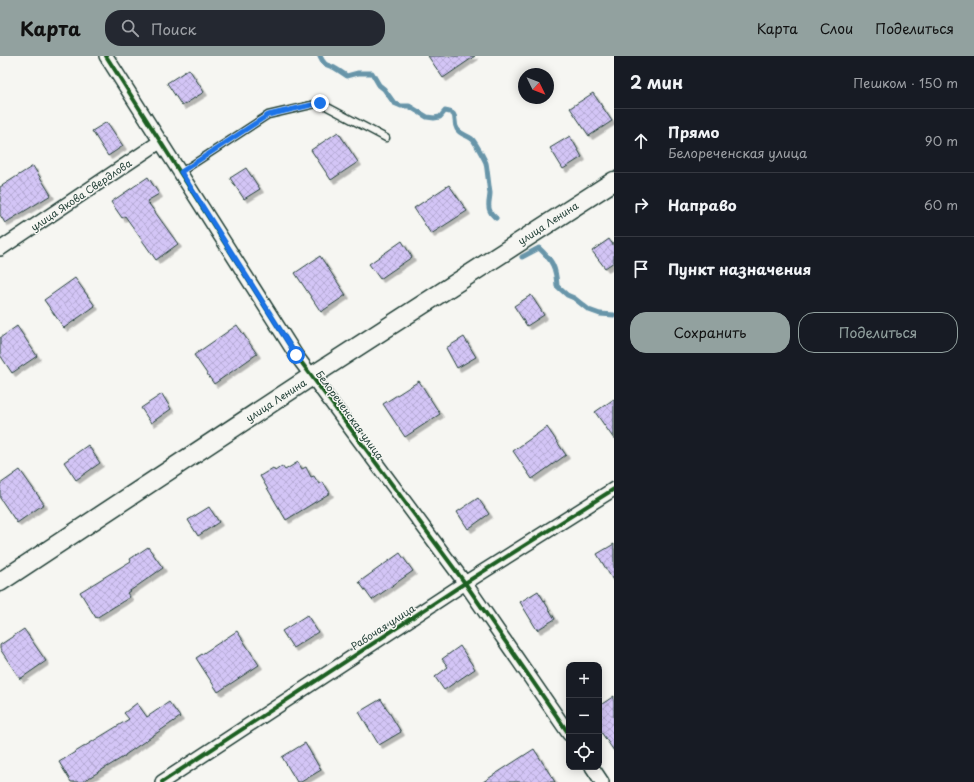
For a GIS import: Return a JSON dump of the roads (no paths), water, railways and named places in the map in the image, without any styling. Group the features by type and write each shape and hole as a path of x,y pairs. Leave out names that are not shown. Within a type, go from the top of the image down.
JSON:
{"main road":[{"name":"улица Ленина","path":"0,582 312,376 614,180"}],"street":[{"name":"Белореченская улица","path":"106,56 296,355 464,583 566,730"},
{"name":"улица Якова Свердлова","path":"0,248 161,141"},
{"name":"Рабочая улица","path":"162,782 464,583 614,489"},
{"path":"594,770 602,782"}],"lane":[{"path":"181,172 268,115 320,103 386,138"}],"waterway":[{"path":"320,56 326,64 347,76 358,73 372,73 379,85 384,89 394,103 401,106 409,106 427,117 440,117 445,111 452,113 455,117 457,129 460,133 473,140 486,163 490,193 489,209 496,218"},
{"path":"522,257 539,248 548,257 555,269 557,286 567,295 574,298 589,310 600,314 614,315"}]}
